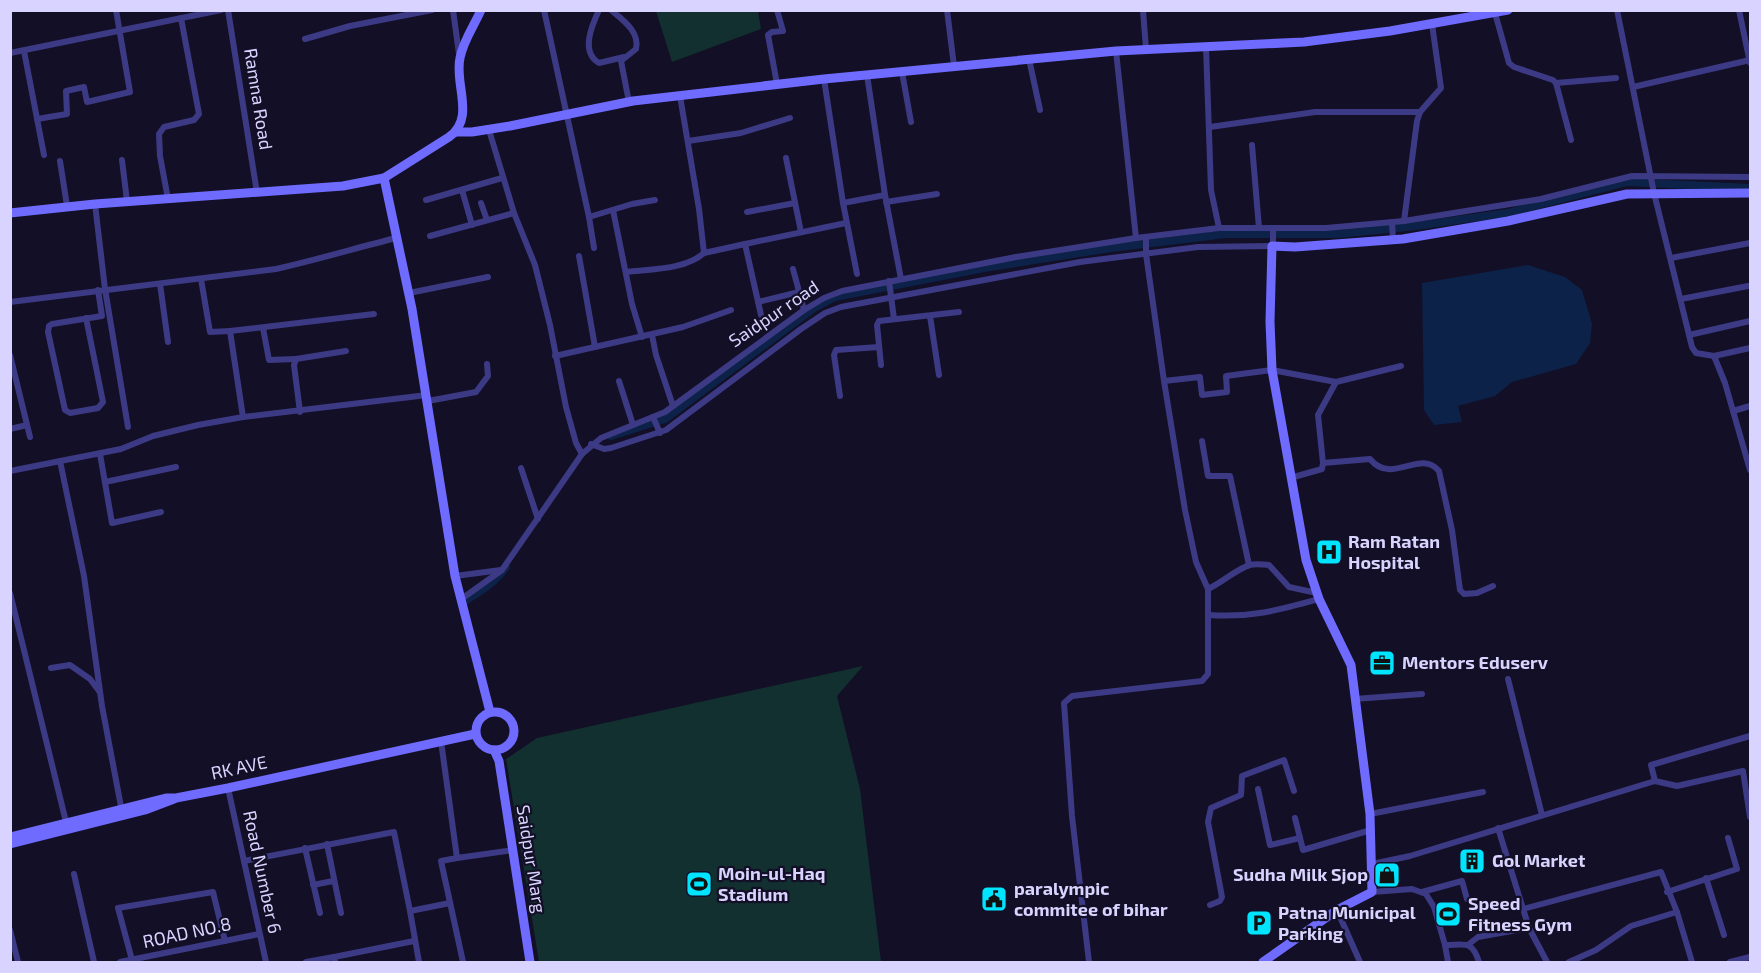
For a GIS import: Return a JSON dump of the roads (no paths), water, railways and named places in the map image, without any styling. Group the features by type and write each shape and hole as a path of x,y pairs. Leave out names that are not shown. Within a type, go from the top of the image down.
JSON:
{"main road":[{"path":"10,213 127,201 257,194 343,186 384,178 456,132 461,125 463,115 460,58 481,10"},
{"path":"456,132 489,130 629,102 777,84 1116,51 1304,42 1432,24 1508,10"},
{"path":"384,178 409,293 428,398 454,576 490,712"},
{"path":"1263,963 1337,910 1372,892 1370,814 1351,665 1318,596 1301,541 1272,370 1270,322 1273,245 1295,247 1393,239 1508,221 1654,190 1750,193"},
{"path":"499,761 504,747 513,738 514,728 510,718 501,712 490,712 482,716 477,724 478,741 483,746 494,750 504,747"},
{"name":"RK AVE","path":"10,837 68,826 166,798 228,788 476,734"},
{"path":"494,750 499,761"},
{"name":"Saidpur Marg","path":"499,761 530,963"},
{"path":"10,844 68,826"}],"street":[{"path":"37,119 68,114 66,91 84,87 87,102 130,92 116,10"},
{"path":"10,53 221,10"},
{"name":"Ramna Road","path":"228,10 257,194"},
{"path":"305,39 351,26 432,10"},
{"path":"453,10 460,58"},
{"path":"599,10 589,35 593,58 599,63 626,56"},
{"path":"610,10 627,23 637,42 636,49 621,61 629,102"},
{"path":"777,10 783,31 772,32 768,35 777,84"},
{"path":"947,10 954,66"},
{"path":"1143,10 1146,50"},
{"path":"1617,10 1654,190 1692,347 1696,352 1714,356 1750,348"},
{"path":"1633,87 1750,62 1739,10"},
{"path":"545,11 594,248"},
{"path":"1492,13 1509,63 1556,83 1571,140"},
{"path":"168,199 159,134 164,127 194,120 199,114 181,18"},
{"path":"1404,221 1417,121 1420,112 1441,88 1432,24"},
{"path":"1206,47 1211,190 1219,228"},
{"path":"24,51 44,155"},
{"path":"1116,51 1136,238"},
{"path":"1029,59 1040,110"},
{"path":"902,72 911,122"},
{"path":"867,75 901,279"},
{"path":"1556,83 1617,78"},
{"path":"824,79 846,223 857,274"},
{"path":"680,96 704,253"},
{"path":"1210,127 1315,112 1420,112"},
{"path":"688,141 741,134 790,118"},
{"path":"489,130 502,178 535,266 576,443 582,454"},
{"path":"1252,145 1259,228"},
{"path":"786,158 801,232"},
{"path":"122,160 127,201"},
{"path":"60,161 67,206"},
{"name":"Saidpur road","path":"460,600 502,570 591,444 633,425 654,419 804,310 842,291 1016,257 1136,238 1146,239 1219,228 1259,228 1273,231 1392,225 1404,221 1521,203 1601,183 1651,176 1750,177"},
{"path":"426,200 502,178"},
{"path":"462,190 472,225"},
{"path":"843,203 937,194"},
{"path":"589,217 632,204 655,201"},
{"path":"481,203 487,220"},
{"path":"747,212 795,203"},
{"path":"86,318 103,402 98,408 70,413 66,410 48,332 49,326 86,318 102,316 95,204"},
{"path":"613,210 632,304 642,338"},
{"path":"430,236 514,213"},
{"path":"626,272 681,264 698,259 704,253 846,223"},
{"path":"1392,225 1393,239"},
{"path":"591,444 604,449 611,448 659,431 824,312 891,295 1080,262 1220,246 1273,245 1273,231"},
{"path":"10,302 276,269 396,238"},
{"path":"1089,963 1072,816 1064,703 1072,696 1202,681 1208,674 1208,589 1196,562 1185,510 1164,381 1146,239"},
{"path":"1671,258 1750,243"},
{"path":"745,244 761,315"},
{"path":"579,256 595,347"},
{"path":"793,269 804,310"},
{"path":"409,293 488,278"},
{"path":"201,279 210,332 263,328 374,314"},
{"path":"889,282 894,319"},
{"path":"160,284 168,342"},
{"path":"1681,299 1748,286"},
{"path":"102,290 128,427"},
{"path":"758,302 799,292"},
{"path":"820,302 824,312"},
{"path":"555,356 642,338 683,327 731,310"},
{"path":"881,365 877,323 959,312"},
{"path":"930,316 939,375"},
{"path":"1689,334 1750,321"},
{"path":"263,328 269,360 296,359 346,351"},
{"path":"230,331 243,417"},
{"path":"652,335 656,355 673,406"},
{"path":"840,396 834,355 836,350 879,347"},
{"path":"10,356 30,436"},
{"path":"1714,356 1725,383 1750,470"},
{"path":"296,359 294,365 300,412"},
{"path":"10,471 100,454 153,436 243,417 476,392 488,376 487,364"},
{"path":"1164,381 1200,378 1202,394 1227,392 1226,376 1272,370 1336,382 1401,366"},
{"path":"620,381 633,425"},
{"path":"1290,478 1322,469 1318,415 1336,382"},
{"path":"1733,411 1750,406"},
{"path":"654,419 659,431"},
{"path":"10,429 27,425"},
{"path":"1202,441 1208,476 1230,476 1249,565"},
{"path":"100,454 112,523 161,512"},
{"path":"1323,463 1370,459 1376,466 1385,470 1426,462 1433,464 1439,471 1452,530 1460,590 1464,594 1477,593 1493,586"},
{"path":"60,461 84,576 100,691 122,812"},
{"path":"105,482 176,467"},
{"path":"521,468 538,519"},
{"path":"1208,589 1222,583 1249,565 1269,565 1289,587 1318,596"},
{"path":"454,576 502,570"},
{"path":"10,593 68,826"},
{"path":"1209,615 1236,617 1257,615 1318,596"},
{"path":"10,626 19,624"},
{"path":"51,668 70,665 90,679 100,691"},
{"path":"1508,679 1542,815"},
{"path":"1354,699 1422,694"},
{"path":"1655,781 1651,765 1750,736"},
{"path":"441,741 457,858"},
{"path":"1210,905 1220,901 1222,897 1208,822 1211,807 1241,795 1242,776 1284,760 1294,791"},
{"path":"1372,864 1410,856 1655,781 1677,786 1750,769"},
{"path":"1743,771 1750,817"},
{"name":"Road Number 6","path":"228,788 266,963"},
{"path":"1258,789 1270,845 1300,838"},
{"path":"1370,814 1483,792"},
{"path":"1295,818 1303,850 1371,830"},
{"path":"1498,828 1528,928 1547,963"},
{"path":"244,861 394,832 411,911 419,963"},
{"path":"1667,892 1737,869 1728,838"},
{"path":"327,844 341,913"},
{"path":"304,848 320,913"},
{"path":"463,963 441,861 513,850"},
{"path":"1523,909 1661,872 1667,892 1677,912 1692,963"},
{"path":"74,874 94,963"},
{"path":"1706,878 1724,935"},
{"path":"313,885 333,881"},
{"path":"1421,892 1462,881 1467,899"},
{"path":"1372,892 1412,889 1431,899 1448,963"},
{"path":"132,960 118,908 213,892 225,941"},
{"path":"411,911 450,903"},
{"path":"1337,910 1360,963"},
{"path":"1569,963 1596,950 1631,926 1677,912"},
{"path":"1445,945 1469,944 1475,938 1485,935 1528,928"},
{"path":"10,930 18,963"},
{"name":"ROAD NO.8","path":"120,963 259,934"},
{"path":"306,963 334,960 414,941"},
{"path":"1469,944 1476,952 1479,963"},
{"path":"1731,963 1750,957"}],"water":[{"path":"1528,265 1565,277 1582,290 1592,324 1590,343 1576,364 1512,382 1495,396 1458,406 1462,422 1434,425 1424,410 1422,283"}],"waterway":[{"path":"611,436 665,419 814,308 835,297 984,268 1111,248 1226,234 1339,234 1507,213 1627,182 1750,188"},
{"path":"463,602 481,591 506,567"}],"place":[{"name":"Ram Ratan Hospital","path":"1329,552"},
{"name":"Mentors Eduserv","path":"1382,663"},
{"name":"Gol Market","path":"1472,861"},
{"name":"Sudha Milk Sjop","path":"1387,875"},
{"name":"Moin-ul-Haq Stadium","path":"699,884"},
{"name":"paralympic commitee of bihar","path":"994,899"},
{"name":"Speed Fitness Gym","path":"1448,914"},
{"name":"Patna Municipal Parking","path":"1259,923"}]}
